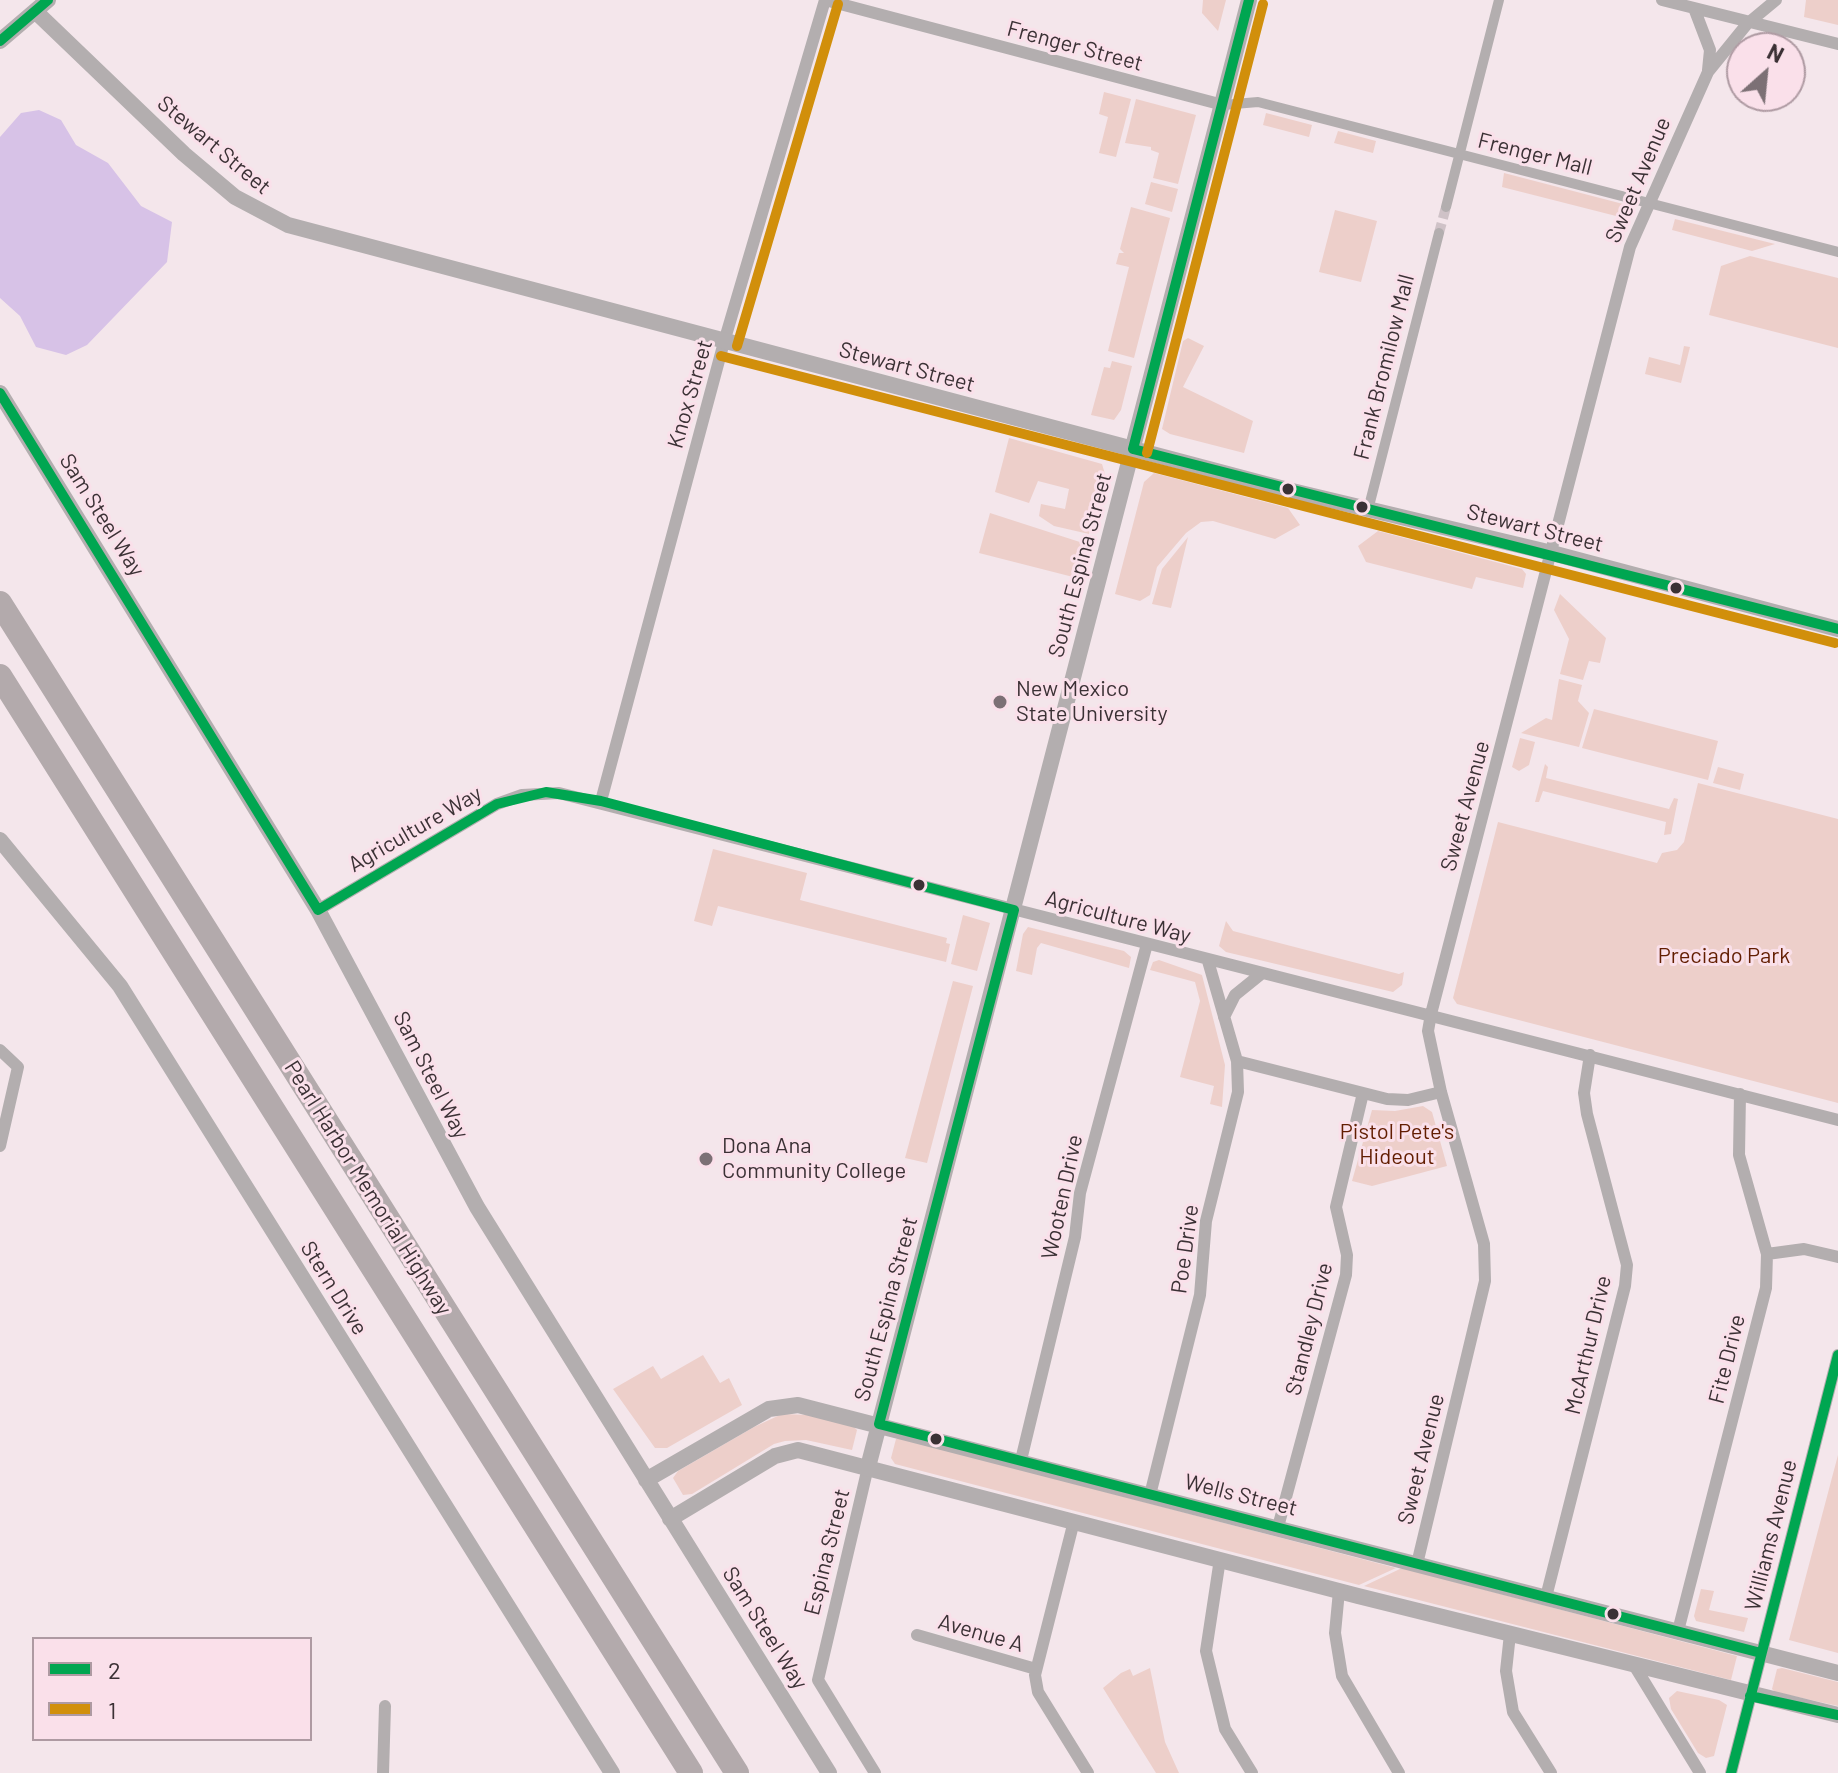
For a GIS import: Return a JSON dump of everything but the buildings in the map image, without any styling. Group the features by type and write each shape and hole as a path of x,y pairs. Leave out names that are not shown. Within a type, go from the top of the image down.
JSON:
{"highway":[{"name":"Pearl Harbor Memorial Highway","path":"0,603 737,1773"},
{"name":"Pearl Harbor Memorial Highway","path":"0,676 691,1773"}],"street":[{"name":"Frenger Street","path":"825,0 1223,105"},
{"name":"Knox Street","path":"601,801 724,342 825,0"},
{"name":"South Espina Street","path":"868,1467 1249,0"},
{"path":"1446,207 1499,0"},
{"path":"1662,0 1747,24 1838,44"},
{"name":"Sweet Avenue","path":"1417,1564 1485,1281 1484,1244 1441,1092 1428,1031 1431,1014 1630,247 1652,204 1708,72 1747,24 1776,0"},
{"name":"Stewart Street","path":"42,6 184,154 235,197 261,212 322,237 1368,510 1552,553 1838,629"},
{"path":"0,41 42,6"},
{"name":"Sweet Avenue","path":"1694,8 1710,50 1708,72"},
{"name":"Frenger Mall","path":"1223,105 1258,102 1838,252"},
{"name":"Frank Bromilow Mall","path":"1368,510 1439,233"},
{"name":"Sam Steel Way","path":"0,393 318,910 444,1149 829,1773"},
{"name":"Agriculture Way","path":"318,910 510,799 546,792 601,801 1208,961 1431,1014 1838,1120"},
{"name":"Stern Drive","path":"0,840 120,986 612,1773"},
{"name":"Wooten Drive","path":"1021,1460 1075,1237 1080,1193 1147,944"},
{"name":"Poe Drive","path":"1150,1495 1203,1281 1203,1234 1236,1107 1237,1061 1208,961"},
{"path":"1224,1017 1240,989 1261,974"},
{"path":"0,1050 18,1067 0,1146"},
{"name":"McArthur Drive","path":"1546,1597 1621,1301 1627,1265 1587,1114 1584,1093 1590,1055"},
{"path":"1237,1061 1363,1093 1408,1100 1441,1092"},
{"name":"Standley Drive","path":"1278,1527 1346,1275 1347,1255 1336,1207 1363,1093"},
{"name":"Fite Drive","path":"1678,1631 1766,1288 1767,1254 1739,1155 1740,1094"},
{"path":"1767,1254 1804,1249 1838,1257"},
{"name":"Williams Avenue","path":"1731,1773 1838,1355"},
{"name":"Wells Street","path":"646,1480 760,1413 778,1406 811,1407 1838,1673"},
{"path":"670,1519 786,1451 814,1453 1339,1591 1750,1696 1838,1715"},
{"name":"Espina Street","path":"868,1467 818,1680 875,1773"},
{"path":"1074,1521 1036,1669 1038,1692 1088,1773"},
{"path":"1220,1559 1206,1651 1225,1729 1252,1773"},
{"path":"1339,1591 1335,1633 1342,1676 1399,1773"},
{"path":"1510,1634 1506,1671 1513,1712 1551,1773"},
{"name":"Avenue A","path":"917,1635 1036,1669"},
{"path":"1634,1665 1700,1773"},
{"path":"383,1773 385,1706"}],"green space":[{"path":"1203,0 1226,0 1218,31 1202,13"},
{"path":"1806,0 1838,0 1838,25 1804,17"},
{"path":"1104,92 1131,99 1116,157 1099,153 1108,117 1099,114"},
{"path":"1136,99 1196,115 1178,184 1153,178 1159,153 1151,147 1125,143"},
{"path":"1266,113 1312,125 1309,137 1263,125"},
{"path":"1338,131 1376,141 1373,153 1334,143"},
{"path":"1504,173 1623,204 1620,217 1502,187"},
{"path":"1151,182 1178,189 1172,212 1145,204"},
{"path":"1131,207 1170,218 1134,358 1108,351 1129,267 1116,264 1119,253 1124,253 1120,249"},
{"path":"1335,210 1377,221 1361,282 1319,272"},
{"path":"1675,219 1775,244 1752,251 1672,230"},
{"path":"1750,256 1838,278 1838,348 1709,315 1721,266"},
{"path":"1188,338 1204,346 1183,387 1253,421 1244,453 1170,434 1162,429 1183,341"},
{"path":"1684,346 1690,347 1681,383 1645,374 1649,357 1680,365"},
{"path":"1112,361 1132,366 1121,410 1114,420 1091,415 1104,367 1110,368"},
{"path":"1009,438 1102,464 1105,474 1089,534 1054,526 1039,516 1041,504 1065,509 1069,489 1038,481 1029,503 995,492"},
{"path":"1154,473 1288,508 1300,525 1275,539 1213,521 1201,522 1186,533 1157,567 1150,595 1140,601 1115,594 1144,482"},
{"path":"990,513 1086,544 1077,578 979,553"},
{"path":"1378,531 1522,569 1526,574 1523,588 1476,577 1472,589 1366,562 1358,546"},
{"path":"1188,537 1171,608 1152,604 1162,569"},
{"path":"1560,594 1606,638 1600,663 1589,661 1583,680 1560,674 1569,639 1554,610"},
{"path":"1559,679 1582,685 1578,701 1589,713 1579,747 1521,733 1546,718 1552,720"},
{"path":"1594,709 1718,741 1708,780 1582,748"},
{"path":"1520,738 1535,742 1529,765 1519,771 1512,767"},
{"path":"1545,764 1548,767 1546,778 1669,809 1674,798 1678,799 1671,834 1664,835 1666,822 1543,791 1539,802 1535,802"},
{"path":"1718,767 1744,774 1740,790 1713,783"},
{"name":"Preciado Park","path":"1698,783 1838,819 1838,1103 1457,1004 1453,998 1498,822 1657,863 1662,853 1677,850 1684,842"},
{"path":"713,849 807,873 800,900 947,938 946,943 950,944 946,962 718,906 712,926 694,921"},
{"path":"963,915 990,923 977,971 951,964"},
{"path":"1226,921 1233,931 1399,974 1404,972 1402,985 1393,992 1226,952 1219,946"},
{"path":"1028,927 1124,951 1131,957 1129,968 1041,943 1037,948 1032,975 1016,971 1023,934"},
{"path":"1159,960 1202,975 1225,1065 1222,1107 1210,1104 1214,1086 1180,1077 1200,1001 1195,982 1150,970 1153,962"},
{"path":"953,981 973,986 927,1163 905,1158"},
{"name":"Pistol Pete's Hideout","path":"1423,1106 1432,1112 1447,1166 1372,1186 1352,1181 1372,1110 1395,1111"},
{"path":"703,1355 720,1383 729,1378 742,1405 667,1448 655,1448 613,1389 653,1366 661,1379"},
{"path":"782,1414 809,1415 854,1427 857,1430 852,1450 806,1440 785,1441 774,1444 692,1494 683,1495 673,1478 678,1471"},
{"path":"896,1439 1396,1568 1359,1585 895,1464 891,1458"},
{"path":"1838,1455 1838,1653 1789,1640"},
{"path":"1402,1568 1737,1656 1731,1680 1364,1586"},
{"path":"1701,1589 1714,1591 1709,1610 1748,1618 1744,1632 1696,1621 1694,1616"},
{"path":"1150,1668 1165,1742 1179,1773 1156,1773 1103,1688 1130,1669 1133,1676"},
{"path":"1777,1669 1838,1682 1838,1706 1775,1692 1772,1689"},
{"path":"1677,1691 1719,1700 1727,1705 1714,1756 1706,1758 1698,1753 1671,1709 1669,1698"}],"shaded area":[{"path":"39,110 61,120 76,145 108,163 141,206 172,222 167,262 87,345 66,355 36,347 20,316 0,298 0,137 21,113"}],"tunnel":[{"path":"1439,233 1446,207"}],"transit line":[{"name":"2","path":"0,41 48,0"},
{"name":"2","path":"1133,449 1249,0"},
{"name":"1","path":"737,346 838,4"},
{"name":"1","path":"1147,453 1263,4"},
{"name":"1","path":"721,356 1835,643"},
{"name":"2","path":"0,393 318,910"},
{"name":"2","path":"1133,449 1838,629"},
{"name":"2","path":"318,910 497,804 546,792 601,801 1014,910"},
{"name":"2","path":"879,1424 1014,910"},
{"name":"2","path":"1731,1773 1838,1355"},
{"name":"2","path":"879,1424 1761,1653"},
{"name":"2","path":"1750,1696 1838,1715"}],"place":[{"name":"New Mexico State University","path":"1000,702"},
{"name":"Dona Ana Community College","path":"706,1159"}]}
